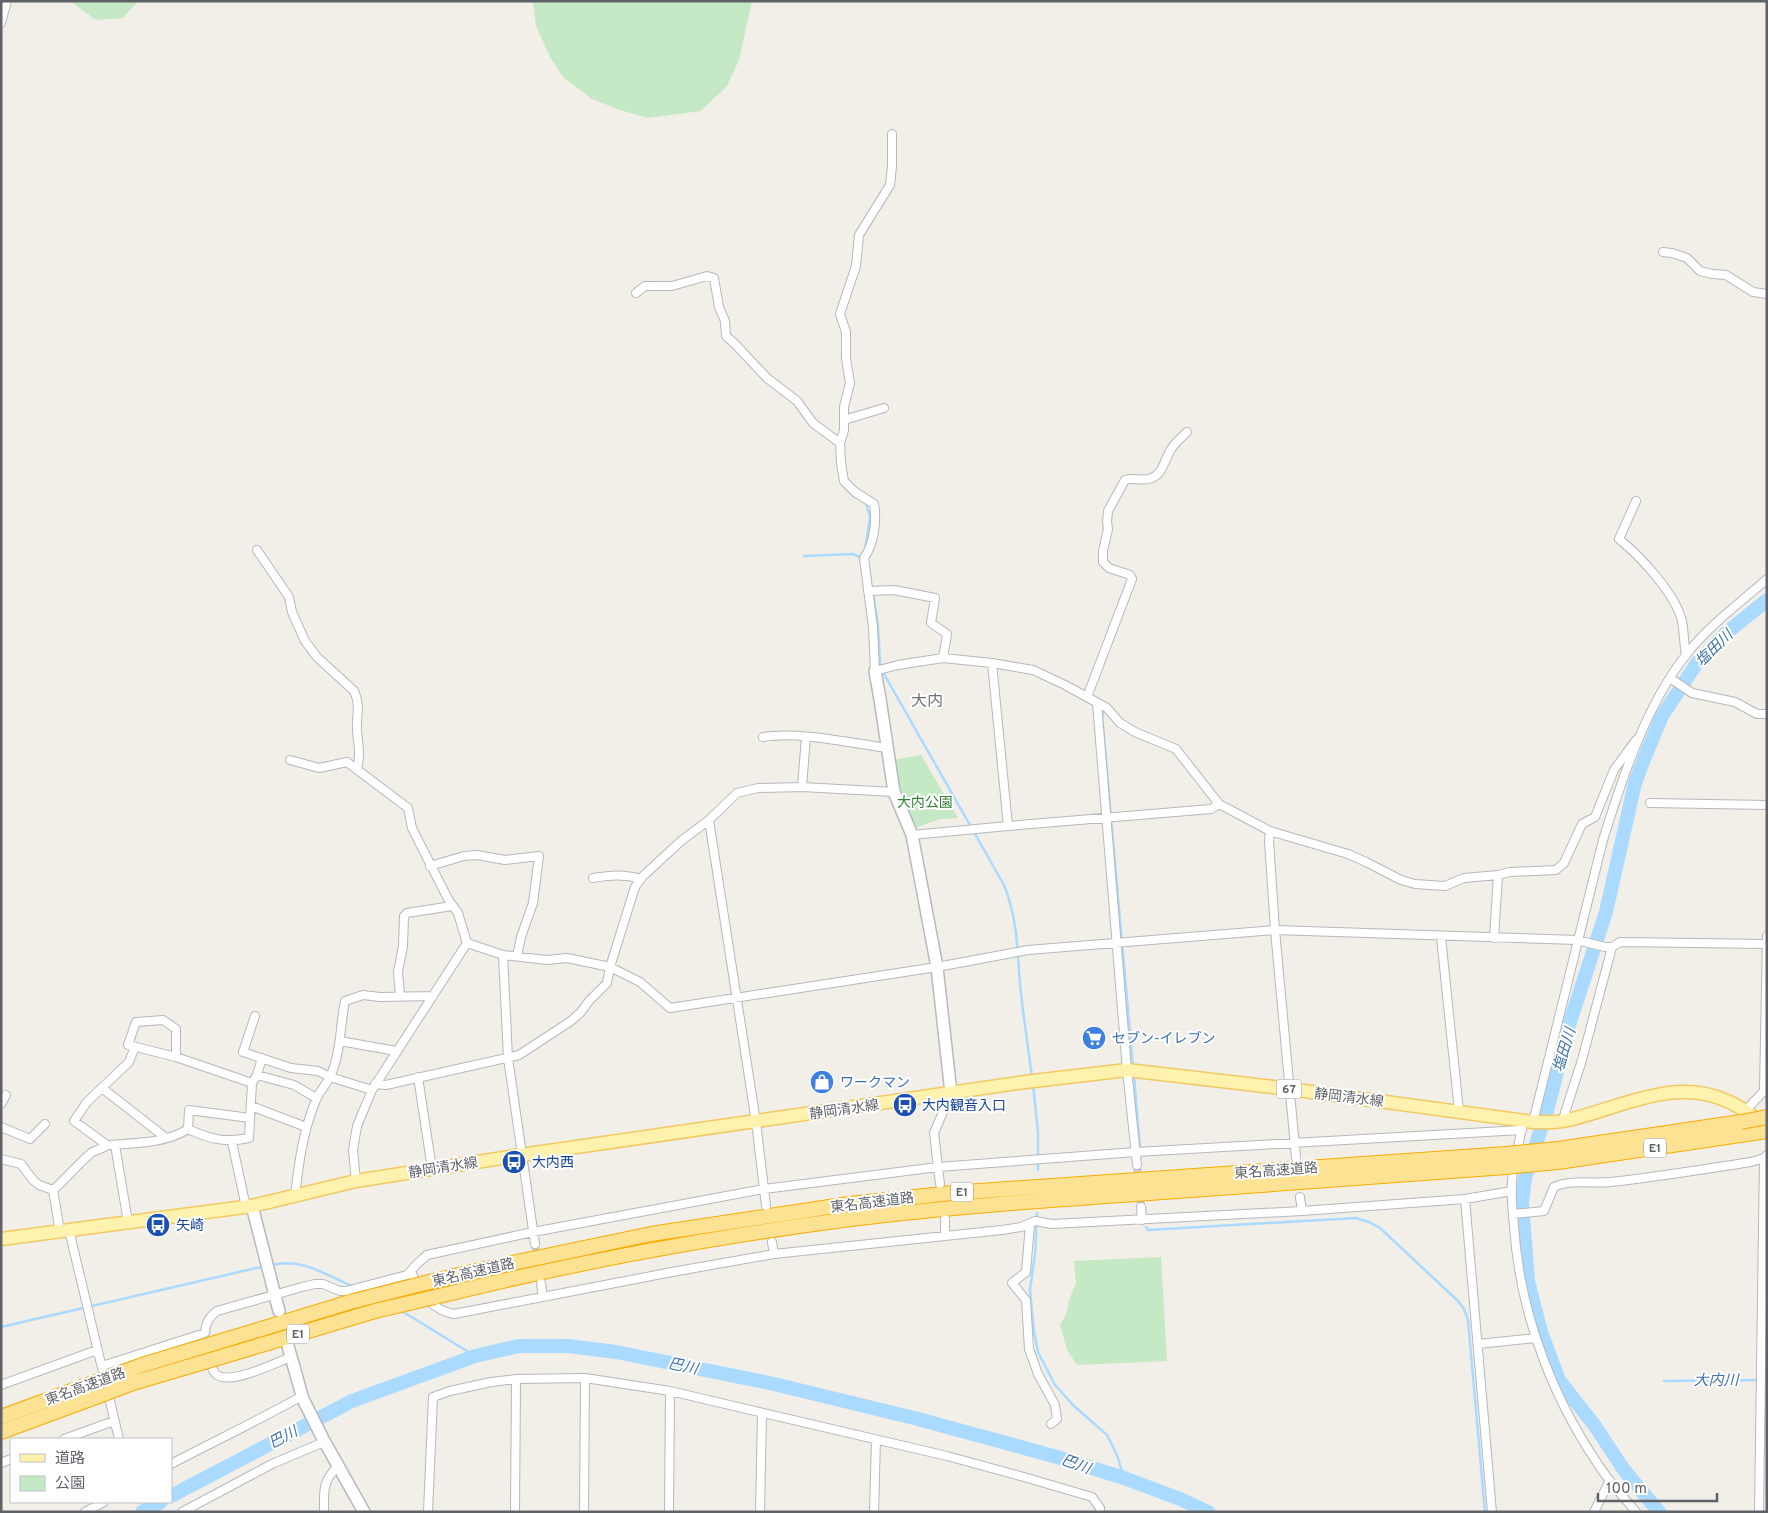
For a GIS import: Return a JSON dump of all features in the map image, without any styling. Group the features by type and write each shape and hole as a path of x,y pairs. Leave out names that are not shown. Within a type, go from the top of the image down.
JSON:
{"highway":[{"name":"東名高速道路","path":"1558,1156 1743,1116 1767,1117"},
{"name":"東名高速道路","path":"1,1417 95,1390 134,1383 375,1311 574,1265 732,1236 851,1219 1558,1156 1767,1131"},
{"name":"東名高速道路","path":"1,1432 95,1390 142,1365 218,1342 348,1296 425,1283 650,1234 849,1204 952,1193 1506,1160"}],"main road":[{"name":"静岡清水線","path":"1,1239 249,1206 356,1181 521,1155 1025,1082 1127,1070 1459,1111 1525,1124 1562,1122 1658,1094 1683,1092 1710,1095 1727,1100 1743,1116 1767,1127"}],"street":[{"path":"1,23 7,1"},
{"path":"892,134 890,184 859,235 856,266 840,314 846,332 846,358 850,382 844,407 844,430 840,443 844,481 855,492 874,504 876,512 869,552 864,558 874,627 875,671 894,792 912,835 937,967 951,1093 934,1133 940,1184"},
{"path":"1663,252 1687,258 1700,271 1726,275 1753,292 1767,294"},
{"path":"636,293 645,286 672,286 707,276 714,278 719,307 725,321 726,336 736,344 767,378 797,401 812,423 840,443"},
{"path":"844,420 884,408"},
{"path":"1087,697 1132,579 1130,575 1109,568 1102,562 1108,529 1108,511 1124,480 1150,479 1156,476 1165,464 1169,452 1187,432"},
{"path":"1636,501 1619,539 1653,573 1675,602 1682,621 1686,655"},
{"path":"257,550 289,597 292,612 305,641 317,657 357,697 357,729 360,748 358,769"},
{"path":"875,671 898,665 943,658 992,663 1033,670 1107,708 1120,722 1135,732 1176,749 1219,804 1270,831 1348,854 1401,880 1415,884 1445,886 1464,878 1510,872 1556,870 1564,863 1582,824 1595,817 1614,770 1643,729 1686,655 1702,636 1767,579"},
{"path":"868,591 894,590 935,598 931,623 947,634 943,658"},
{"path":"992,663 1008,826"},
{"path":"1672,680 1692,693 1735,702 1756,714 1767,714"},
{"path":"1096,703 1137,1166"},
{"path":"1636,1512 1610,1480 1578,1432 1561,1400 1536,1338 1526,1306 1515,1252 1512,1191 1513,1171 1525,1124 1546,1075 1578,940 1617,796 1643,729"},
{"path":"763,737 775,735 806,737 887,748"},
{"path":"802,787 806,737"},
{"path":"290,760 319,768 347,762 408,808 412,828 430,866 452,906 458,913 467,943"},
{"path":"255,1016 243,1052 291,1068 318,1071 330,1077 374,1087 519,1055 571,1021 607,983 631,896 641,879 681,841 709,820 738,793 758,788 802,787 894,792"},
{"path":"912,835 1211,810 1219,804"},
{"path":"1650,804 1767,805"},
{"path":"709,820 756,1122 766,1206"},
{"path":"1270,831 1269,841 1275,930 1296,1158"},
{"path":"430,866 464,856 477,855 505,860 539,856 533,903 521,937 517,956"},
{"path":"593,878 613,874 628,875 641,879"},
{"path":"1494,938 1498,875"},
{"path":"400,996 398,972 403,946 404,916 408,913 452,906"},
{"path":"467,943 504,955 547,960 567,958 610,967 640,982 670,1008 937,967 1010,952 1275,930 1441,937 1578,940 1609,947 1620,942 1767,944"},
{"path":"1743,1116 1765,1090 1767,936"},
{"path":"1441,937 1459,1111"},
{"path":"356,1181 354,1150 357,1126 374,1087 467,943"},
{"path":"1562,1122 1582,1060 1609,947"},
{"path":"504,955 508,1058 535,1244"},
{"path":"295,1194 306,1127 316,1098 330,1077 340,1041 345,1001 363,995 432,996"},
{"path":"176,1057 176,1029 163,1020 136,1022 128,1045 176,1057 252,1083"},
{"path":"340,1041 396,1051"},
{"path":"128,1222 111,1145 74,1121 87,1102 129,1062 135,1047"},
{"path":"188,1129 208,1138 232,1142 249,1138 252,1083 257,1075 262,1058"},
{"path":"257,1075 294,1084 316,1098"},
{"path":"418,1077 432,1169"},
{"path":"102,1088 166,1138"},
{"path":"1,1104 6,1096"},
{"path":"251,1106 306,1127"},
{"path":"188,1129 190,1110 250,1118"},
{"path":"1,1127 30,1139 44,1124"},
{"path":"364,1512 302,1397 289,1351 236,1378 226,1379 216,1375 212,1368 205,1333 206,1323 210,1316 218,1311 315,1284 323,1284 348,1296 368,1286 402,1277 412,1271 427,1255 533,1232 764,1189 938,1167 1136,1152 1294,1143 1525,1124"},
{"path":"53,1190 91,1152 111,1145 166,1138 178,1135 188,1129"},
{"path":"232,1142 279,1311"},
{"path":"1513,1214 1544,1211 1554,1187 1561,1183 1608,1182 1671,1175 1765,1156 1759,1512"},
{"path":"1,1159 21,1164 39,1185 53,1190"},
{"path":"53,1190 102,1366 119,1438"},
{"path":"412,1271 415,1281 430,1304 445,1313 454,1314 774,1254 1002,1230 1033,1223 1052,1224 1142,1220 1302,1211 1465,1199 1512,1191"},
{"path":"1300,1197 1302,1211"},
{"path":"1465,1199 1492,1512"},
{"path":"1141,1207 1142,1220"},
{"path":"945,1219 946,1236"},
{"path":"1033,1223 1026,1272 1012,1283 1026,1300 1029,1349 1038,1374 1055,1405 1057,1419 1051,1424"},
{"path":"772,1242 774,1254"},
{"path":"541,1283 543,1297"},
{"path":"102,1366 205,1333"},
{"path":"1478,1344 1536,1338"},
{"path":"1,1385 97,1350"},
{"path":"584,1512 585,1378"},
{"path":"428,1512 432,1397 491,1382 516,1379 585,1378 670,1391 966,1461 1092,1497 1100,1508 1100,1512"},
{"path":"515,1512 516,1379"},
{"path":"668,1512 670,1391"},
{"path":"172,1463 302,1397"},
{"path":"760,1512 762,1413"},
{"path":"67,1438 114,1421"},
{"path":"182,1512 272,1464 324,1440"},
{"path":"874,1512 876,1440"},
{"path":"324,1512 324,1485 328,1475 338,1466"},
{"path":"1594,1512 1610,1480"},
{"path":"85,1512 102,1503"}],"green space":[{"path":"70,1 138,1 123,18 96,20"},
{"path":"533,1 752,1 739,60 727,86 701,111 648,118 592,99 563,77 550,57 536,26"},
{"name":"大内公園","path":"921,755 958,818 940,819 913,829 897,791 894,760"},
{"path":"1161,1257 1167,1361 1077,1365 1067,1350 1060,1325 1067,1312 1069,1300 1076,1283 1074,1261"}],"waterway":[{"path":"843,485 853,496 859,499"},
{"path":"865,551 870,517 866,503"},
{"path":"804,556 853,554 862,558"},
{"path":"873,593 878,626 880,662 884,674 1004,885 1009,898 1016,934 1021,996 1032,1077"},
{"name":"塩田川","path":"1659,1512 1624,1470 1595,1426 1559,1380 1541,1332 1528,1281 1522,1203 1525,1178 1548,1107 1569,1025 1606,912 1635,783 1644,759 1662,716 1697,663 1725,634 1767,600"},
{"path":"1104,712 1102,716 1133,1067"},
{"path":"1134,1075 1140,1149"},
{"path":"1033,1085 1038,1132 1038,1170"},
{"path":"1037,1213 1035,1254 1030,1290 1038,1352 1055,1385 1073,1405 1107,1435 1117,1455 1124,1478"},
{"path":"1146,1227 1148,1230 1356,1218 1380,1228 1458,1301 1464,1309 1468,1320 1485,1512"},
{"path":"271,1265 283,1263 303,1265 352,1286"},
{"path":"1,1327 265,1266"},
{"path":"400,1310 475,1356"},
{"name":"巴川","path":"172,1495 352,1401 475,1356 519,1346 568,1346 616,1352 774,1384 918,1419 1057,1457 1124,1478 1180,1499 1208,1512"},
{"name":"大内川","path":"1664,1381 1767,1380"},
{"name":"巴川","path":"142,1512 159,1503"}],"tunnel":[{"path":"1137,1165 1141,1207"},
{"path":"535,1244 540,1276"}],"place":[{"name":"セブン-イレブン","path":"1094,1038"},
{"name":"ワークマン","path":"822,1082"},
{"name":"大内観音入口","path":"905,1105"},
{"name":"大内西","path":"514,1162"},
{"name":"矢崎","path":"158,1225"}],"district":[{"name":"大内","path":"927,700"}]}
